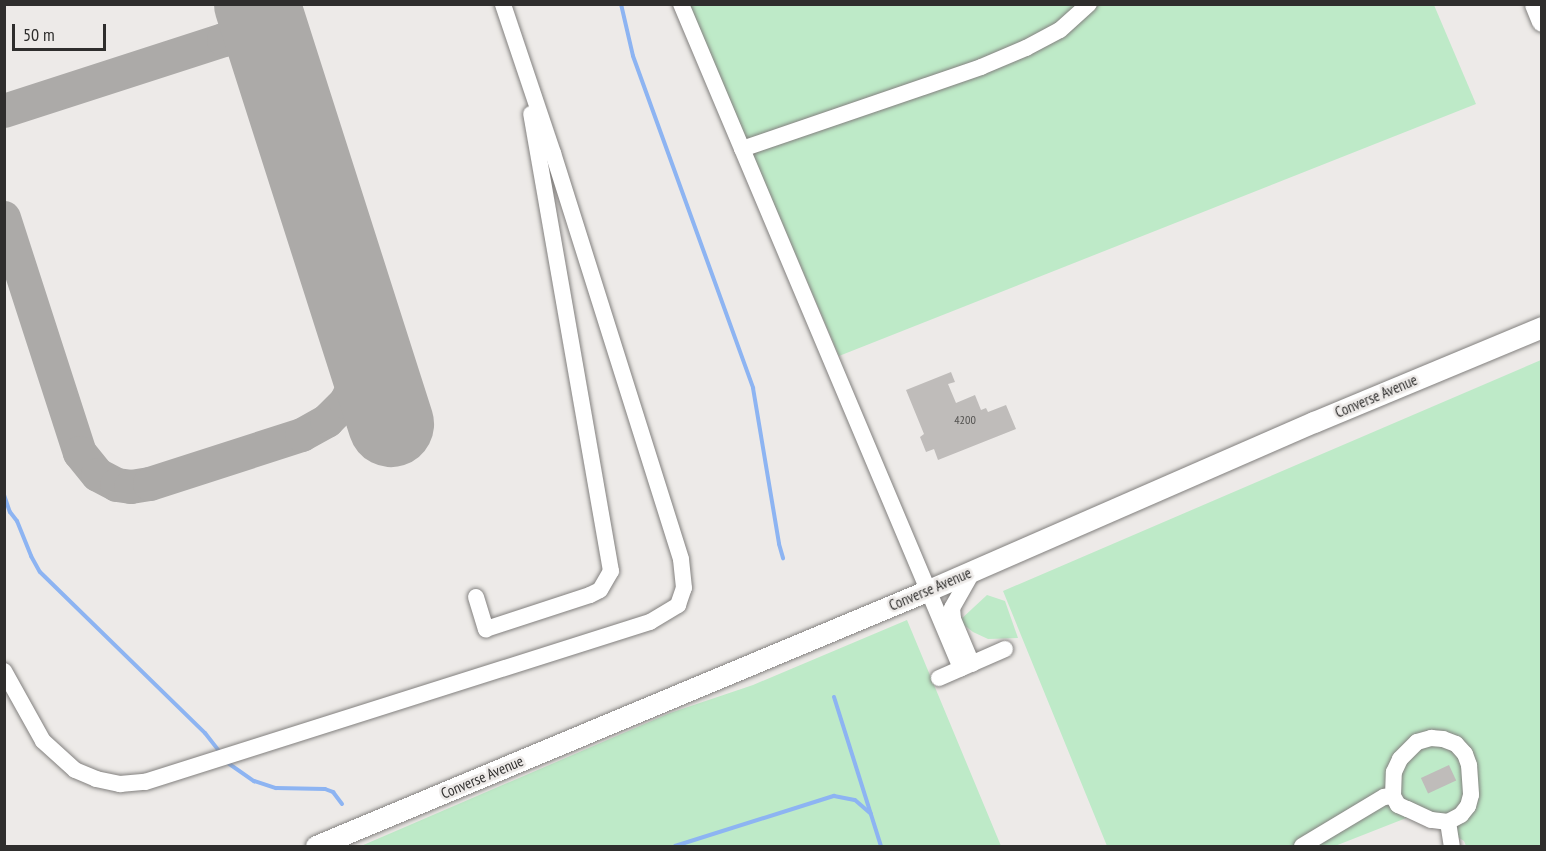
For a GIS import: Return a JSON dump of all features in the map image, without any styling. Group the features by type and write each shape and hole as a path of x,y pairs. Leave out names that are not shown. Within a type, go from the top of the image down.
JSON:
{"main road":[{"path":"1534,4 1542,21"},
{"path":"1473,355 1542,311"},
{"name":"Converse Avenue","path":"316,846 929,590 1542,327"}],"lane":[{"path":"4,671 43,741 75,770 96,779 120,784 145,782 650,621 678,605 684,588 681,560 503,4"},
{"path":"681,4 929,590 966,666"},
{"path":"742,149 981,67 1026,48 1060,30 1089,4"},
{"path":"476,597 486,629 590,596 600,590 610,571 611,559 522,60"},
{"path":"966,666 952,608 973,571"},
{"path":"939,678 1005,650"},
{"path":"1431,738 1443,739 1456,744 1465,754 1469,765 1471,795 1468,806 1449,822 1431,820 1398,805 1393,796 1394,772 1407,749 1431,738"},
{"path":"1308,845 1384,797 1393,796"},
{"path":"1449,822 1452,846"}],"green space":[{"path":"689,5 1434,5 1476,104 839,356"},
{"path":"1541,360 1541,846 1466,846 1464,841 1419,813 1335,846 1107,846 1003,591"},
{"path":"987,595 1005,601 1018,638 988,639 973,632 959,621"},
{"path":"907,620 1001,846 361,846 670,713 753,685"}],"building":[{"path":"951,372 955,382 948,384 956,403 975,395 981,410 986,408 988,412 1006,405 1016,429 938,460 934,449 926,452 920,437 924,434 906,390"},
{"path":"1449,765 1456,780 1428,794 1421,778"}],"waterway":[{"path":"621,4 633,56 753,388 783,558"},
{"path":"4,495 40,572 205,733 219,751"},
{"path":"834,697 881,846"},
{"path":"228,763 254,781 276,788 325,789 333,792 342,804"},
{"path":"675,846 834,796 855,800 871,814"}],"taxiway":[{"path":"4,111 224,40 245,29 252,20 254,4"},
{"path":"4,218 80,453 98,475 117,485 131,487 150,484 302,435 327,421 346,402 359,376 361,347 355,310"}],"runway":[{"path":"257,4 391,424"}]}
